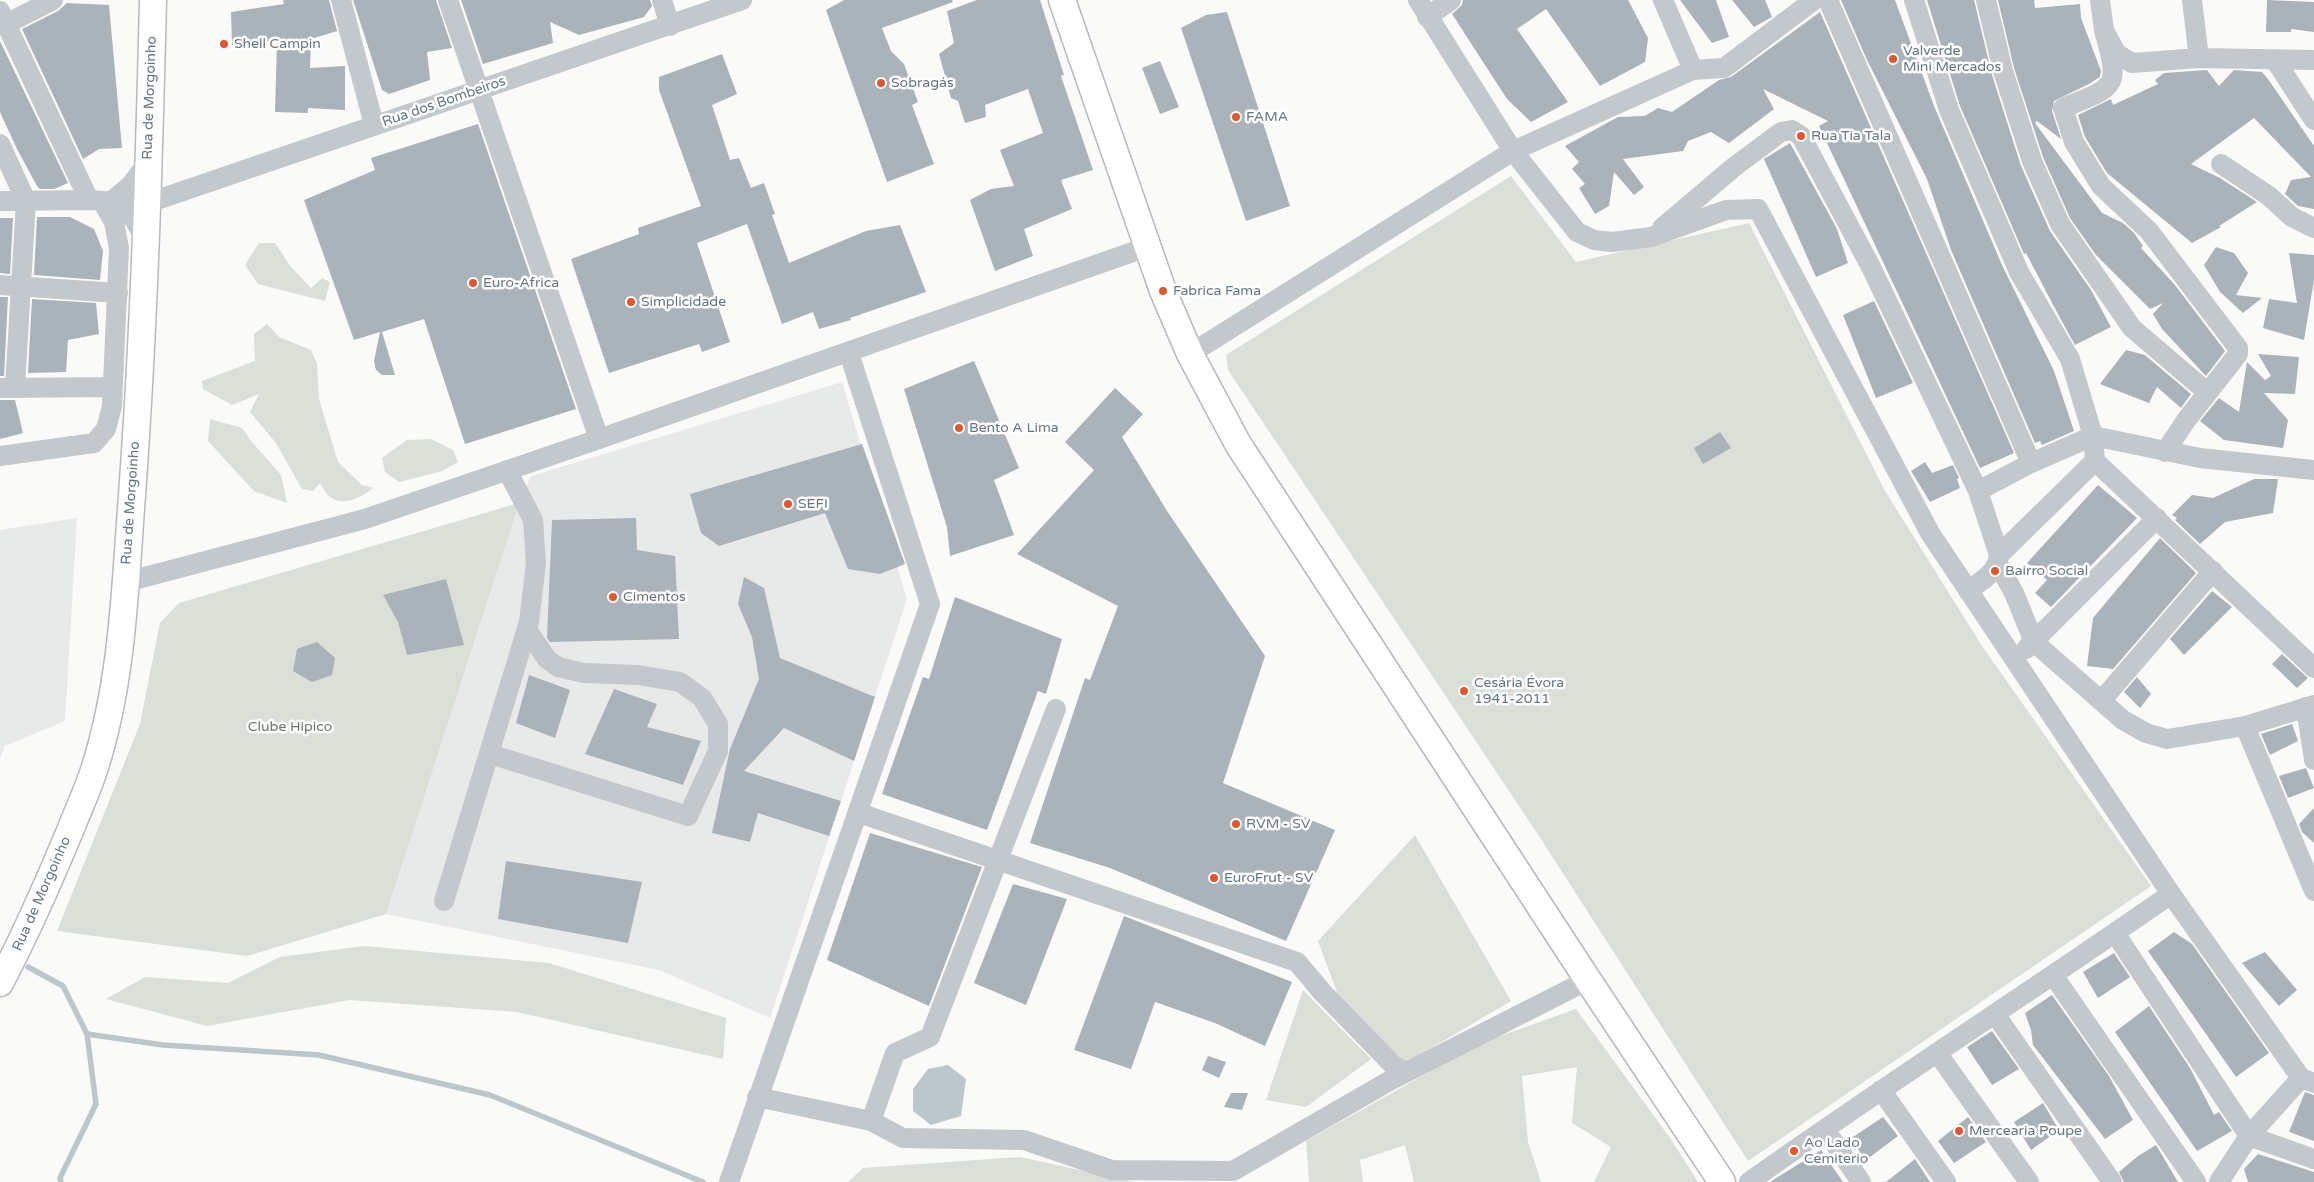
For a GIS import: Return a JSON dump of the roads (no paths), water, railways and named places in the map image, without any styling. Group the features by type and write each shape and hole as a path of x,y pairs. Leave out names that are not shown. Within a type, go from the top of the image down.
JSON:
{"main road":[{"name":"Rua de Morgoinho","path":"0,982 17,952 57,863 94,770 117,676 126,582 146,242 149,0"},
{"path":"1062,0 1147,248 1190,354 1238,444 1722,1182"}],"street":[{"path":"0,456 94,443 106,428 112,406 119,248 114,222 3,17 53,0"},
{"path":"341,0 374,125"},
{"path":"448,0 599,439"},
{"path":"662,0 670,26"},
{"name":"Rua dos Bombeiros","path":"146,204 742,0"},
{"path":"1451,0 1422,8 1513,150 1577,232 1594,240 1612,242 1651,237 1726,210 1758,209 1930,534 2171,894 2308,1080 2249,1136 2219,1182"},
{"path":"1663,0 1693,70"},
{"path":"1190,354 1513,150 1693,70 1724,68 1814,0"},
{"path":"1828,0 2030,463"},
{"path":"1914,0 1949,110 2019,272 2070,359 2093,436 2095,461 2314,668"},
{"path":"1986,0 2003,71 2032,161 2060,224 2132,328 2208,392"},
{"path":"2100,0 2104,30 2114,67 2112,82 2102,93 2064,108 2074,142 2101,186 2149,232 2236,342 2238,348 2238,354 2165,452"},
{"path":"2192,0 2199,58"},
{"path":"2104,30 2116,53 2132,63 2199,58 2314,60"},
{"path":"2275,60 2314,120"},
{"path":"1651,237 1734,167 1781,132 1792,130 1801,136 1871,267 1978,491 1998,559 2034,642 2123,720 2146,733 2167,739 2245,726 2310,706 2314,760"},
{"path":"0,144 26,201 21,286 8,388 112,388"},
{"path":"101,200 131,186 148,162"},
{"path":"2221,164 2269,196 2292,217 2314,228"},
{"path":"0,200 101,200 146,204"},
{"path":"101,200 134,219 146,242"},
{"path":"126,582 365,519 849,353 1147,248"},
{"path":"0,285 118,293"},
{"path":"729,1182 757,1097 859,813 930,604 849,353"},
{"path":"1978,491 2030,463 2093,436 2165,452 2314,470"},
{"path":"1968,591 1995,571 1998,559 2095,461"},
{"path":"444,901 527,630 536,563 533,520 507,470"},
{"path":"2015,659 2157,518"},
{"path":"2101,701 2213,571"},
{"path":"490,754 688,816 718,752 718,724 702,698 680,682 638,675 584,673 558,667 547,659 527,630"},
{"path":"871,1121 895,1053 930,1037 1056,709"},
{"path":"2245,726 2314,891"},
{"path":"859,813 1298,962 1322,993 1392,1064 1404,1073"},
{"path":"1759,1179 1881,1090 1938,1054 2171,894"},
{"path":"2115,933 2249,1136 2314,1159"},
{"path":"2053,975 2196,1182"},
{"path":"757,1097 871,1121 904,1138 1024,1140 1112,1170 1234,1172 1404,1073 1588,980"},
{"path":"1995,1014 2112,1182"},
{"path":"1938,1054 2029,1182"},
{"path":"1881,1090 1946,1182"},
{"path":"1825,1129 1861,1182"}],"waterway":[{"path":"28,967 63,986 87,1034 96,1104 60,1178 61,1182"},
{"path":"87,1034 163,1045 319,1055 490,1095 703,1182"}],"place":[{"name":"Shell Campin","path":"224,44"},
{"name":"Valverde Mini Mercados","path":"1893,59"},
{"name":"Sobragás","path":"881,83"},
{"name":"FAMA","path":"1236,117"},
{"name":"Rua Tia Tala","path":"1801,136"},
{"name":"Euro-Africa","path":"473,283"},
{"name":"Fabrica Fama","path":"1163,291"},
{"name":"Simplicidade","path":"631,302"},
{"name":"Bento A Lima","path":"959,428"},
{"name":"SEFI","path":"788,504"},
{"name":"Bairro Social","path":"1995,571"},
{"name":"Cimentos","path":"613,597"},
{"name":"Cesária Évora 1941-2011","path":"1464,691"},
{"name":"RVM - SV","path":"1236,824"},
{"name":"EuroFrut - SV","path":"1214,878"},
{"name":"Mercearia Poupe","path":"1959,1131"},
{"name":"Ao Lado Cemiterio","path":"1794,1151"}],"park label":[{"name":"Clube Hipico","path":"290,727"}]}
